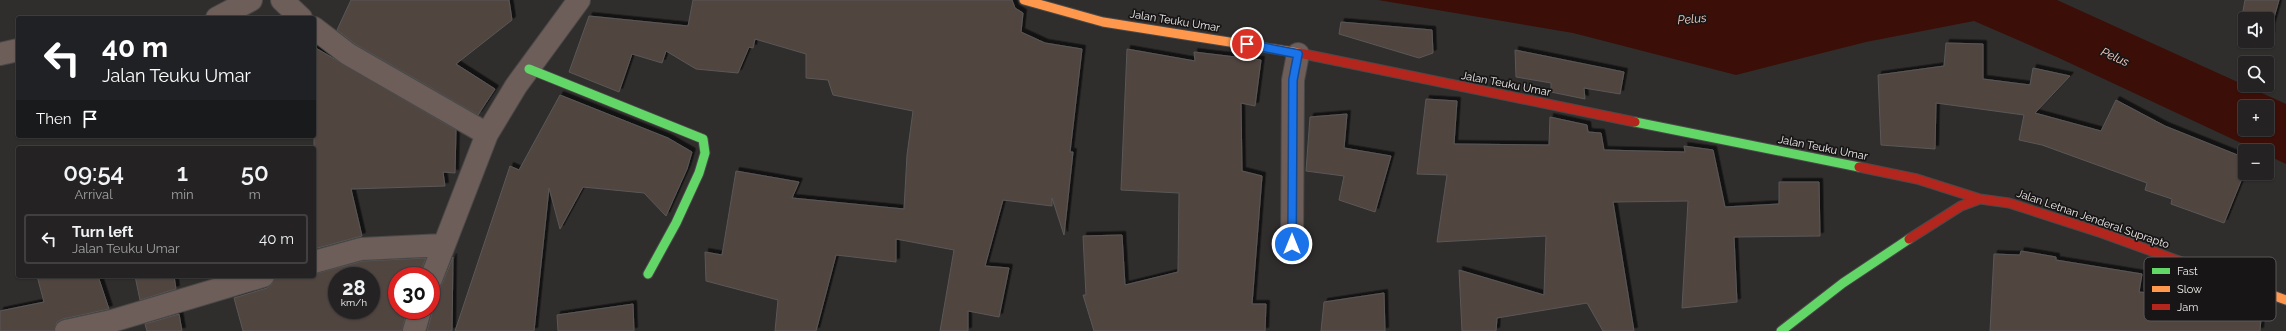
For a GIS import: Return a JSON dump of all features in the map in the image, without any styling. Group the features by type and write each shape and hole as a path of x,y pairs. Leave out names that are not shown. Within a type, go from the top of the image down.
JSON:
{"main road":[{"name":"Jalan Teuku Umar","path":"1024,0 1103,22 1298,54 1917,179 1980,199"},
{"path":"528,69 703,138 705,153 699,172 676,224 648,274"},
{"name":"Jalan Letnan Jenderal Suprapto","path":"1781,331 1843,284 1914,236 1961,206 1980,199 2009,203 2102,233 2168,257"},
{"name":"Jalan Letnan Jenderal Suprapto","path":"2276,296 2286,300"}],"street":[{"path":"221,16 251,0"},
{"path":"282,0 299,16"},
{"path":"435,267 487,134 528,69 579,0"},
{"path":"316,30 348,54 487,134"},
{"path":"0,54 16,50"},
{"path":"1292,244 1293,80 1298,54"},
{"path":"316,261 361,249 443,245"},
{"path":"66,331 112,321 256,278"},
{"path":"414,331 417,319"}],"water":[{"name":"Pelus","path":"1378,0 2057,0 2238,82 2238,92 2260,92 2286,104 2286,164 2274,158 2274,144 2243,144 2059,58 1974,21 1866,42 1736,75 1573,33"}],"building":[{"path":"351,0 509,0 512,20 456,64 495,89 478,115 355,44 337,30"},
{"path":"693,0 1012,0 1015,8 1023,13 1021,32 1045,43 1082,49 1070,152 1073,152 1064,235 1052,198 1052,206 1003,200 985,266 1009,268 999,317 968,311 968,331 940,331 954,250 896,239 896,262 836,255 816,331 775,331 778,300 706,281 705,252 722,255 736,171 799,182 792,198 904,209 907,155 913,111 833,95 828,80 806,78 806,54 755,39 753,48 749,47 738,73 696,69 666,51 662,63 632,54 619,92 569,72 589,16 688,26"},
{"path":"2245,0 2279,0 2274,18 2274,12 2243,12"},
{"path":"1341,22 1432,30 1433,53 1419,58 1339,34"},
{"path":"1946,43 1983,44 1983,79 2030,85 2033,68 2070,76 2035,113 2101,131 2116,100 2165,126 2238,155 2238,180 2241,180 2224,223 2171,204 2172,199 2145,190 2147,183 2042,145 2019,140 2024,115 1936,103 1935,149 1881,145 1878,75 1944,66"},
{"path":"316,48 456,130 455,173 443,172 445,186 351,189 362,236 316,248 316,146 314,146 314,138 316,138"},
{"path":"1127,49 1195,61 1194,52 1261,60 1255,106 1241,103 1242,171 1262,176 1252,304 1266,304 1265,331 1094,331 1083,295 1086,295 1083,236 1122,235 1125,285 1178,272 1179,193 1121,190"},
{"path":"1515,50 1624,72 1620,94 1584,88 1585,99 1551,92 1551,83 1516,77"},
{"path":"560,95 668,138 692,152 687,169 666,216 644,193 583,187 560,229 549,188 534,331 455,331 510,166 519,170"},
{"path":"1426,99 1457,101 1454,144 1549,145 1550,117 1587,125 1588,132 1601,133 1604,150 1685,152 1684,146 1713,150 1725,207 1779,204 1779,182 1819,182 1820,236 1734,237 1737,302 1682,308 1688,201 1613,202 1634,331 1603,331 1587,303 1497,318 1496,331 1462,331 1459,270 1544,295 1546,236 1437,242 1447,175 1417,174"},
{"path":"1347,114 1344,148 1391,156 1375,212 1339,200 1344,176 1306,171 1310,117"},
{"path":"2021,251 2056,257 2056,260 2142,274 2139,292 2144,293 2144,321 2261,321 2260,331 1990,331 1994,254 2020,255"},
{"path":"453,257 452,331 427,331 430,319 440,319 440,287"},
{"path":"426,258 422,267 388,267 388,319 405,319 402,331 243,331 234,298 267,288 272,284 274,278 316,278 316,273 328,270 328,319 380,319 380,267 340,267 363,261"},
{"path":"38,278 99,278 109,309 63,319 57,322 54,331 0,331 0,311 44,302"},
{"path":"135,278 174,278 176,289 140,300"},
{"path":"1384,293 1385,331 1321,331 1324,302"},
{"path":"633,304 634,331 558,331 557,315"},
{"path":"179,314 182,331 147,331 145,324"}],"traffic: fast":[{"path":"529,69 703,139 705,153 699,173 676,223 648,274"},
{"path":"1635,122 1859,167"},
{"path":"1781,331 1843,283 1909,239"}],"traffic: slow":[{"path":"1024,0 1103,22 1299,53"},
{"path":"2276,296 2286,300"}],"traffic: jam":[{"path":"1299,53 1635,122"},
{"path":"1859,167 1917,179 1980,199"},
{"path":"1909,239 1961,206 1980,199 2009,203 2102,233 2168,257"}],"route":[{"path":"1247,44 1298,54 1293,80 1292,244"}]}
